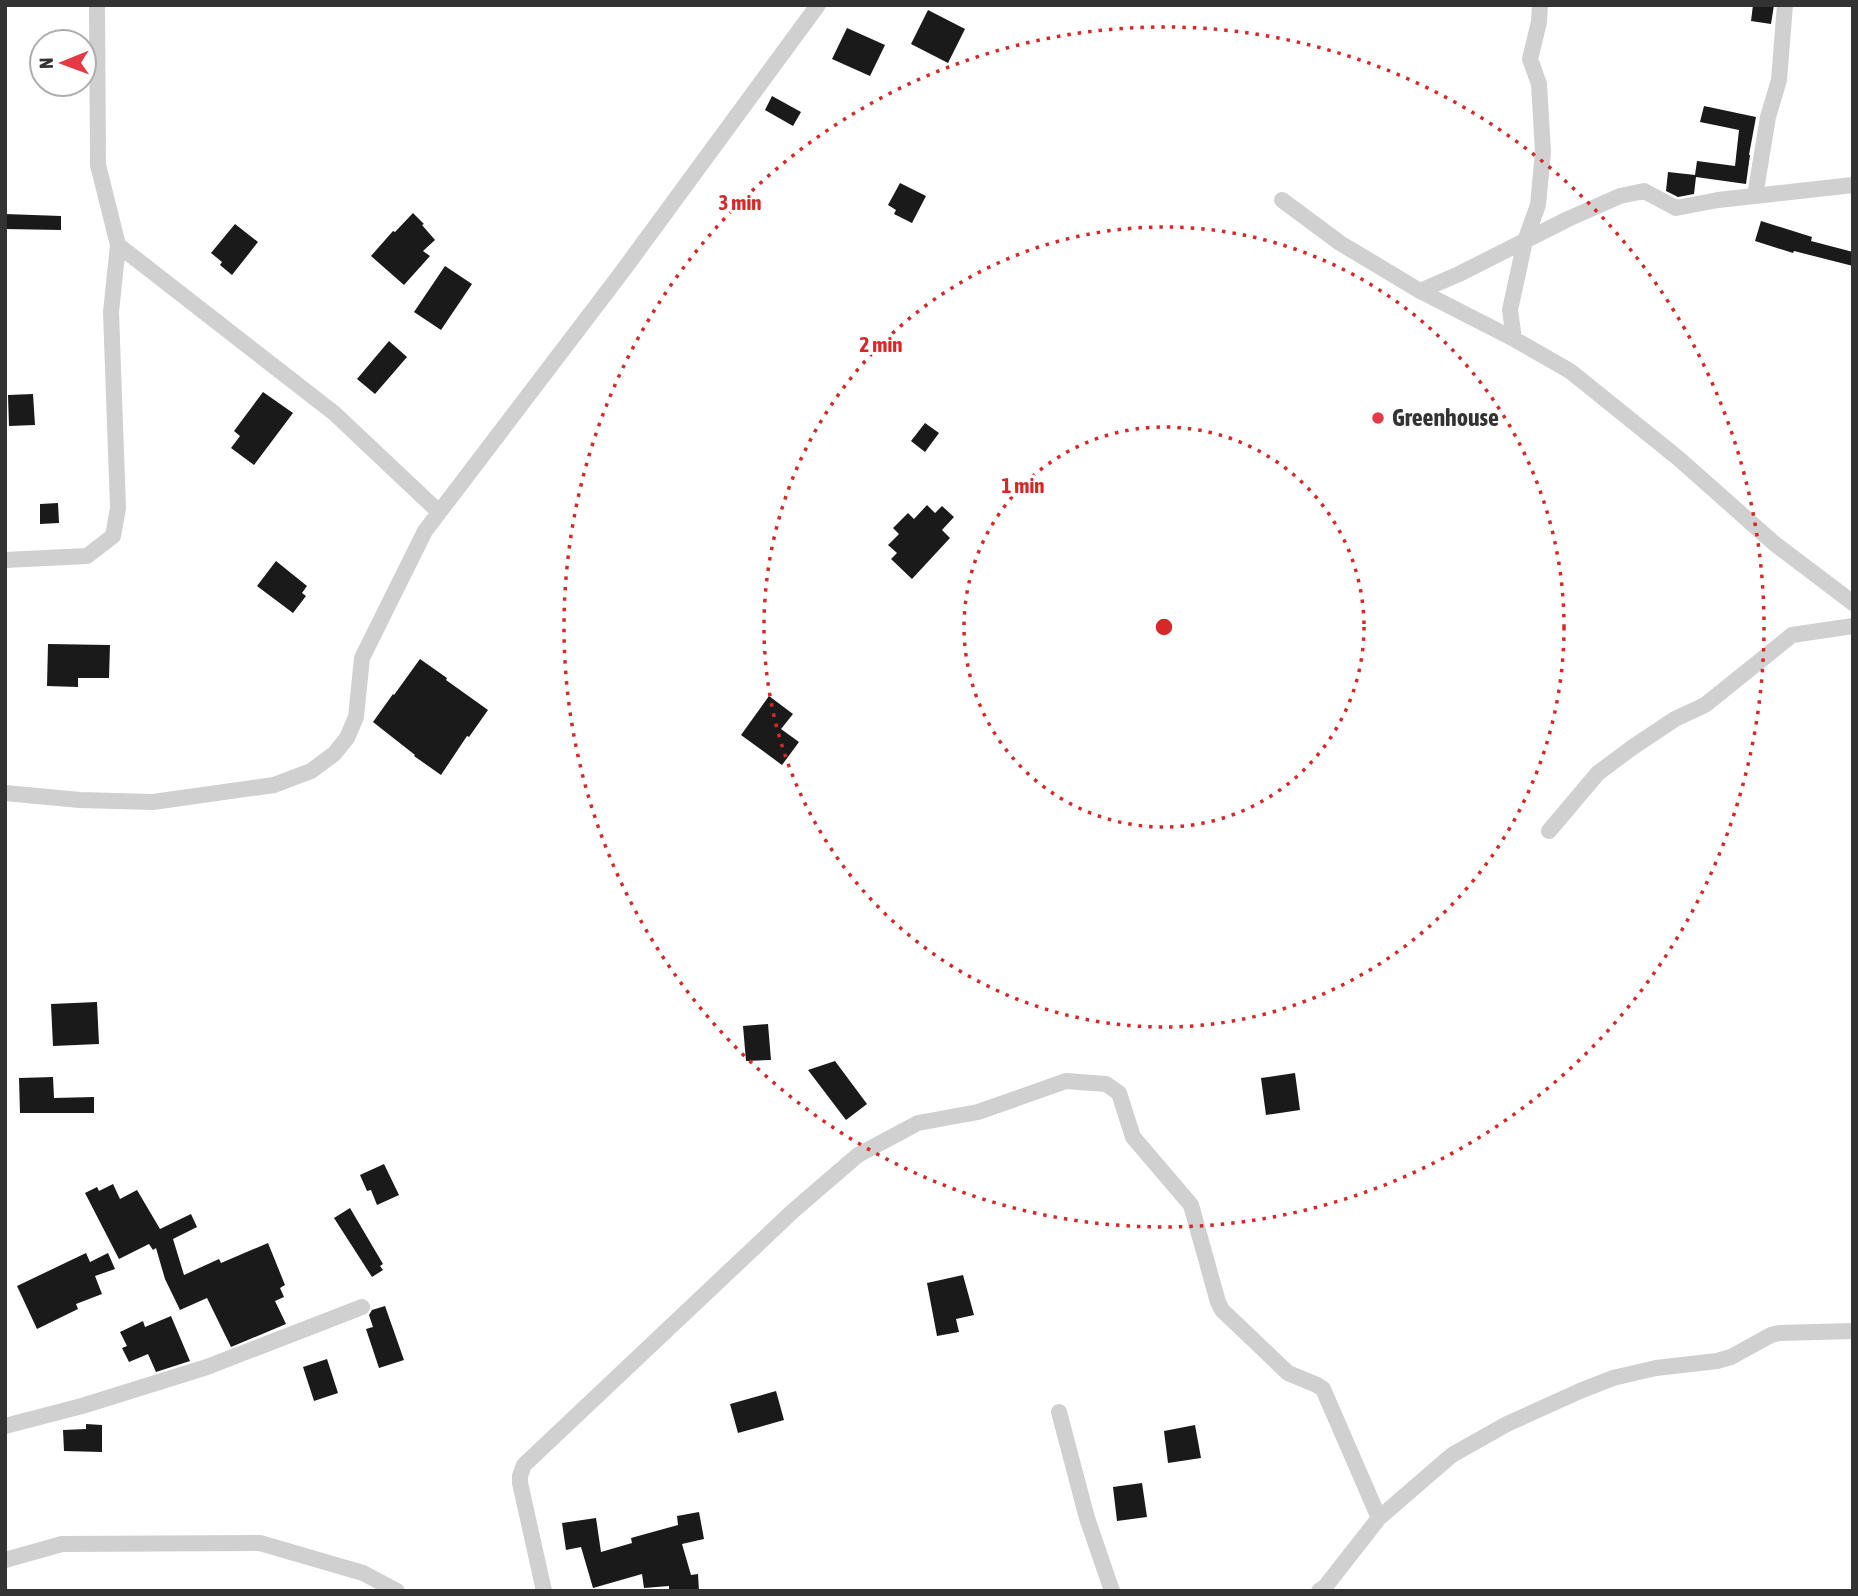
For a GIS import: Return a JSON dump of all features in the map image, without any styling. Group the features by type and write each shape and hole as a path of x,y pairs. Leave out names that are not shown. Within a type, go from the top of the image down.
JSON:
{"street":[{"path":"5,560 87,556 113,536 118,508 111,312 118,246 98,165 97,5"},
{"path":"5,793 80,800 153,802 274,785 311,771 334,754 347,738 356,717 362,658 425,531 622,272 818,5"},
{"path":"1514,339 1510,310 1525,242 1538,205 1543,152 1539,84 1530,59 1539,22 1540,5"},
{"path":"1755,195 1768,117 1779,80 1785,5"},
{"path":"1420,291 1620,196 1644,191 1676,208 1755,195 1853,185"},
{"path":"1282,200 1340,243 1420,291 1570,371 1678,458 1775,544 1853,603"},
{"path":"118,246 334,413 439,512"},
{"path":"1549,831 1598,773 1675,719 1705,705 1792,635 1853,626"},
{"path":"544,1591 520,1483 524,1465 782,1220 858,1154 918,1123 978,1112 1066,1081 1106,1084 1119,1093 1133,1137 1191,1205 1222,1310 1288,1373 1323,1389 1379,1518"},
{"path":"5,1426 82,1406 208,1367 362,1307"},
{"path":"1319,1591 1379,1518 1452,1455 1507,1424 1613,1378 1656,1368 1717,1361 1731,1357 1771,1335 1853,1331"},
{"path":"1059,1412 1087,1518 1112,1591"},
{"path":"5,1560 62,1544 260,1543 363,1573 397,1591"}],"building":[{"path":"1753,5 1774,5 1771,24 1751,21"},
{"path":"928,10 965,29 948,63 911,44"},
{"path":"847,28 885,45 870,76 832,59"},
{"path":"772,96 801,112 793,126 765,110"},
{"path":"1704,106 1756,117 1746,184 1696,177 1694,194 1678,197 1666,191 1668,172 1695,175 1697,161 1735,166 1739,130 1700,122"},
{"path":"900,183 926,196 912,223 894,214 896,210 888,205"},
{"path":"413,213 435,240 423,251 430,256 404,285 371,256"},
{"path":"5,214 61,216 61,230 5,229"},
{"path":"1761,221 1812,237 1811,241 1853,252 1853,266 1794,251 1793,253 1755,241"},
{"path":"235,224 258,242 232,275 211,253"},
{"path":"445,266 472,284 441,330 414,312"},
{"path":"389,341 407,357 375,394 357,379"},
{"path":"263,392 293,413 254,465 231,448 240,436 234,431"},
{"path":"33,394 35,425 9,426 8,395"},
{"path":"925,423 939,433 925,452 911,441"},
{"path":"58,503 59,523 40,524 40,504"},
{"path":"927,505 935,513 942,506 954,517 942,530 950,538 912,579 891,559 897,553 888,545 899,534 893,528 908,513 914,519"},
{"path":"276,561 307,586 302,593 306,596 293,613 257,586"},
{"path":"48,644 110,645 109,678 78,678 78,687 47,686"},
{"path":"420,659 488,710 441,775 373,722"},
{"path":"769,696 793,714 781,729 799,742 782,765 741,735"},
{"path":"97,1002 99,1044 53,1046 51,1004"},
{"path":"768,1024 771,1060 746,1061 743,1026"},
{"path":"835,1061 867,1104 846,1120 808,1070"},
{"path":"1295,1073 1300,1110 1266,1115 1261,1078"},
{"path":"53,1077 54,1098 94,1097 94,1113 20,1113 19,1078"},
{"path":"384,1164 399,1195 377,1205 371,1190 367,1191 360,1175"},
{"path":"113,1184 120,1199 137,1190 160,1229 191,1214 197,1227 173,1239 184,1275 219,1259 221,1263 268,1243 285,1285 280,1288 284,1297 275,1301 286,1324 231,1347 207,1298 180,1310 165,1279 156,1248 153,1250 149,1244 119,1259 85,1193 97,1187 99,1191"},
{"path":"350,1208 383,1264 380,1266 383,1270 372,1277 334,1218"},
{"path":"86,1253 90,1262 108,1253 115,1269 95,1276 102,1294 76,1304 78,1309 37,1329 17,1286"},
{"path":"963,1275 974,1315 956,1319 959,1332 937,1336 927,1283"},
{"path":"385,1306 404,1360 379,1368 366,1329 373,1327 369,1315 372,1310"},
{"path":"171,1316 190,1361 156,1372 148,1354 129,1362 122,1348 127,1346 120,1332 143,1321 145,1327"},
{"path":"327,1359 338,1393 314,1401 303,1367"},
{"path":"776,1391 784,1420 738,1433 730,1404"},
{"path":"86,1424 102,1425 102,1452 64,1451 63,1430 86,1429"},
{"path":"1195,1425 1201,1458 1168,1463 1164,1431"},
{"path":"1142,1483 1147,1517 1117,1521 1113,1487"},
{"path":"699,1512 704,1539 682,1544 691,1575 698,1574 699,1591 669,1591 669,1586 644,1588 642,1574 593,1588 581,1547 566,1550 562,1523 596,1518 601,1552 632,1543 631,1538 678,1525 677,1516"}],"place":[{"name":"Greenhouse","path":"1378,418"}]}
